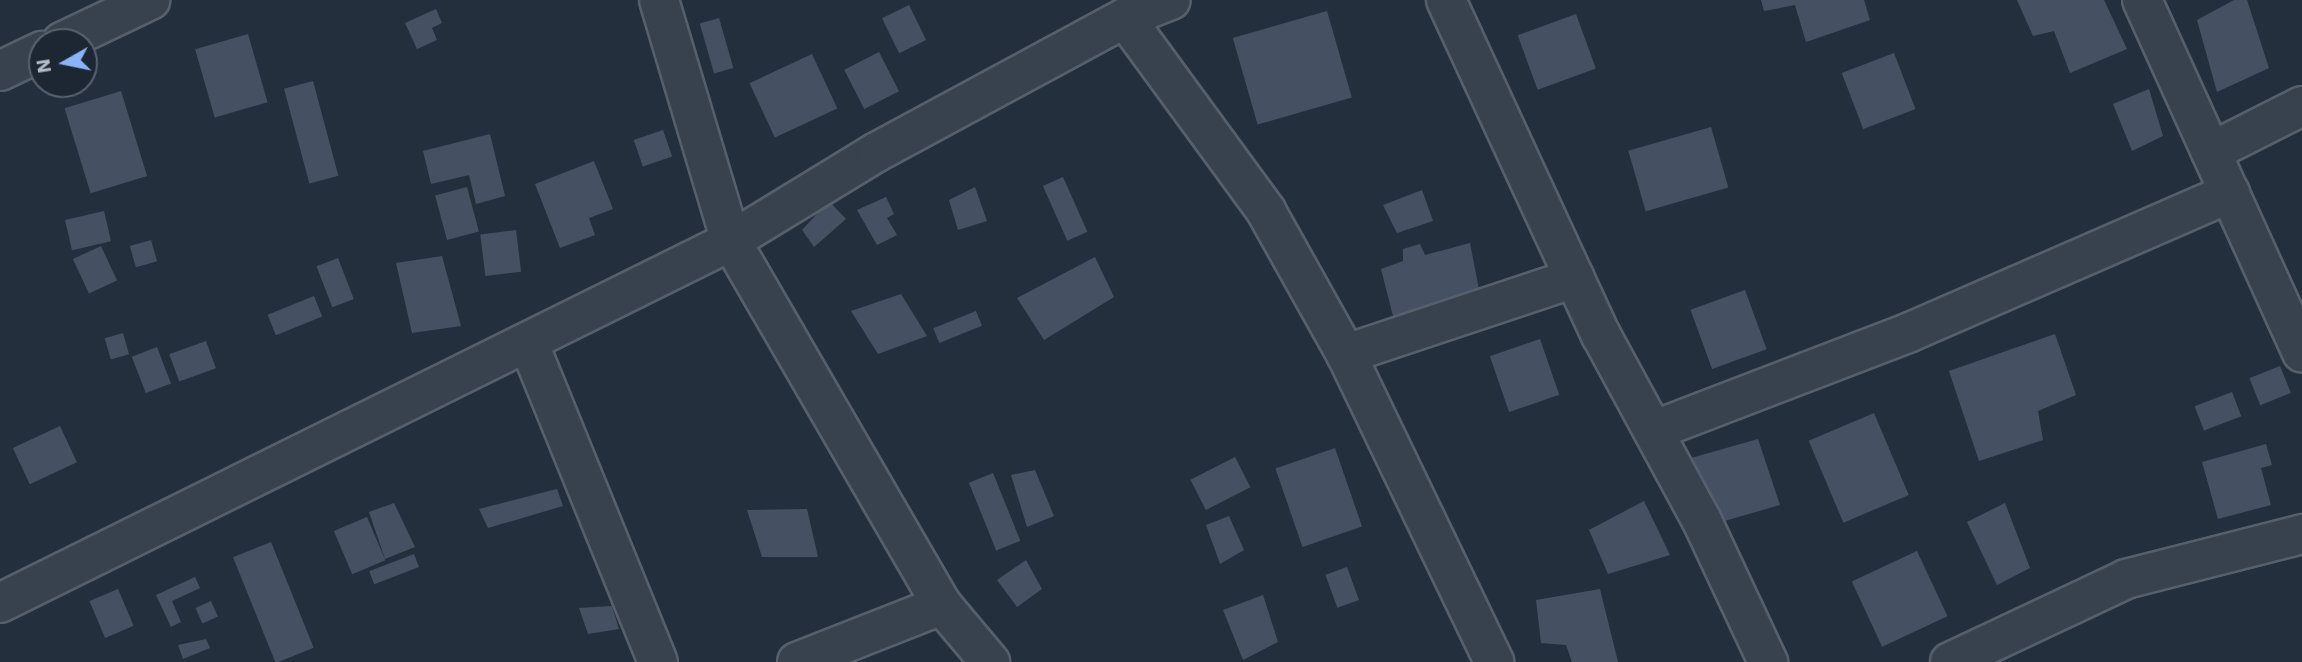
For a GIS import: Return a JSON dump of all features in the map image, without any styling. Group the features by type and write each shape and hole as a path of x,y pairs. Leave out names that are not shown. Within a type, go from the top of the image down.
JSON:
{"street":[{"path":"659,0 731,241 942,604 990,662"},
{"path":"0,603 731,241 875,153 1125,18 1171,0"},
{"path":"1446,0 1575,278 1655,430 1768,662"},
{"path":"2142,0 2302,352"},
{"path":"87,28 133,3"},
{"path":"1125,18 1266,211 1346,354 1494,662"},
{"path":"0,71 28,58"},
{"path":"2211,152 2302,106"},
{"path":"1655,430 1910,332 2230,193"},
{"path":"1346,354 1575,278"},
{"path":"528,342 658,662"},
{"path":"1950,662 2126,579 2302,534"},
{"path":"797,662 942,604"}],"building":[{"path":"1761,0 1864,0 1870,20 1806,42 1795,5 1764,11"},
{"path":"2017,0 2104,0 2127,49 2070,73 2054,31 2033,36"},
{"path":"2234,0 2247,0 2269,68 2217,92 2197,20"},
{"path":"909,5 926,40 899,53 882,18"},
{"path":"436,9 442,23 432,28 437,40 417,49 405,23"},
{"path":"1327,11 1352,98 1258,125 1233,38"},
{"path":"1576,14 1596,69 1538,90 1518,35"},
{"path":"719,18 733,68 714,73 700,24"},
{"path":"248,34 268,102 215,117 195,49"},
{"path":"879,52 899,91 864,109 844,70"},
{"path":"1894,53 1916,109 1863,129 1842,73"},
{"path":"812,54 837,108 775,138 749,83"},
{"path":"313,81 338,176 309,183 284,89"},
{"path":"2149,89 2163,136 2132,151 2113,104"},
{"path":"121,91 147,176 91,193 65,108"},
{"path":"1711,127 1728,188 1646,211 1628,151"},
{"path":"663,130 672,156 643,167 634,140"},
{"path":"490,134 505,196 476,204 469,175 431,184 423,151"},
{"path":"594,161 613,209 589,218 595,235 560,248 535,184"},
{"path":"1063,177 1087,232 1067,241 1043,186"},
{"path":"467,187 479,231 447,240 435,196"},
{"path":"975,187 987,221 958,230 949,200"},
{"path":"1422,190 1433,221 1397,233 1383,205"},
{"path":"886,197 894,214 887,218 897,235 877,245 857,210"},
{"path":"829,201 846,219 814,247 802,230"},
{"path":"104,211 111,241 72,250 65,220"},
{"path":"516,230 521,272 485,276 480,234"},
{"path":"151,240 157,261 136,267 130,246"},
{"path":"1470,243 1480,295 1395,324 1381,269 1403,261 1403,249 1420,244 1425,255"},
{"path":"101,246 117,280 89,294 73,259"},
{"path":"442,256 461,326 412,333 396,263"},
{"path":"1095,257 1114,297 1044,340 1017,298"},
{"path":"338,258 354,299 332,307 317,266"},
{"path":"1745,290 1767,349 1712,369 1690,310"},
{"path":"901,294 927,336 878,354 851,311"},
{"path":"314,296 322,316 276,335 268,315"},
{"path":"976,311 982,326 939,343 933,328"},
{"path":"123,333 129,354 111,359 105,338"},
{"path":"2055,334 2076,395 2038,411 2043,440 1979,461 1949,371"},
{"path":"1540,339 1559,395 1509,412 1490,356"},
{"path":"206,341 216,368 179,382 169,354"},
{"path":"157,347 171,383 146,393 132,357"},
{"path":"2280,366 2291,393 2260,405 2249,378"},
{"path":"2232,392 2241,416 2204,431 2195,406"},
{"path":"1874,413 1909,495 1843,523 1809,441"},
{"path":"60,426 77,462 30,484 13,448"},
{"path":"1758,439 1780,505 1714,524 1684,460"},
{"path":"2266,444 2272,465 2261,468 2271,505 2218,519 2202,462"},
{"path":"1335,448 1362,526 1302,547 1275,469"},
{"path":"1235,457 1250,487 1206,510 1190,480"},
{"path":"1035,470 1054,516 1027,527 1011,475"},
{"path":"993,473 1020,541 996,550 969,483"},
{"path":"557,489 563,506 488,528 479,509"},
{"path":"1644,501 1670,555 1608,574 1589,530"},
{"path":"394,503 415,547 385,559 369,512"},
{"path":"2005,503 2030,568 1997,585 1967,522"},
{"path":"807,509 818,557 762,557 747,510"},
{"path":"1229,516 1244,550 1220,564 1206,525"},
{"path":"367,517 385,560 352,574 334,531"},
{"path":"271,542 314,648 275,662 233,557"},
{"path":"1917,551 1947,616 1882,647 1852,581"},
{"path":"414,554 419,567 374,584 369,571"},
{"path":"1026,560 1042,589 1017,607 997,580"},
{"path":"1347,567 1359,600 1337,608 1325,575"},
{"path":"195,577 200,588 172,601 181,622 171,627 156,595"},
{"path":"118,589 134,626 105,638 89,601"},
{"path":"1600,589 1618,662 1572,662 1566,645 1541,643 1536,600"},
{"path":"1263,595 1278,642 1243,660 1223,610"},
{"path":"211,601 218,617 202,623 195,608"},
{"path":"612,606 619,629 588,634 579,608"},
{"path":"206,639 210,648 183,659 178,645"}]}
